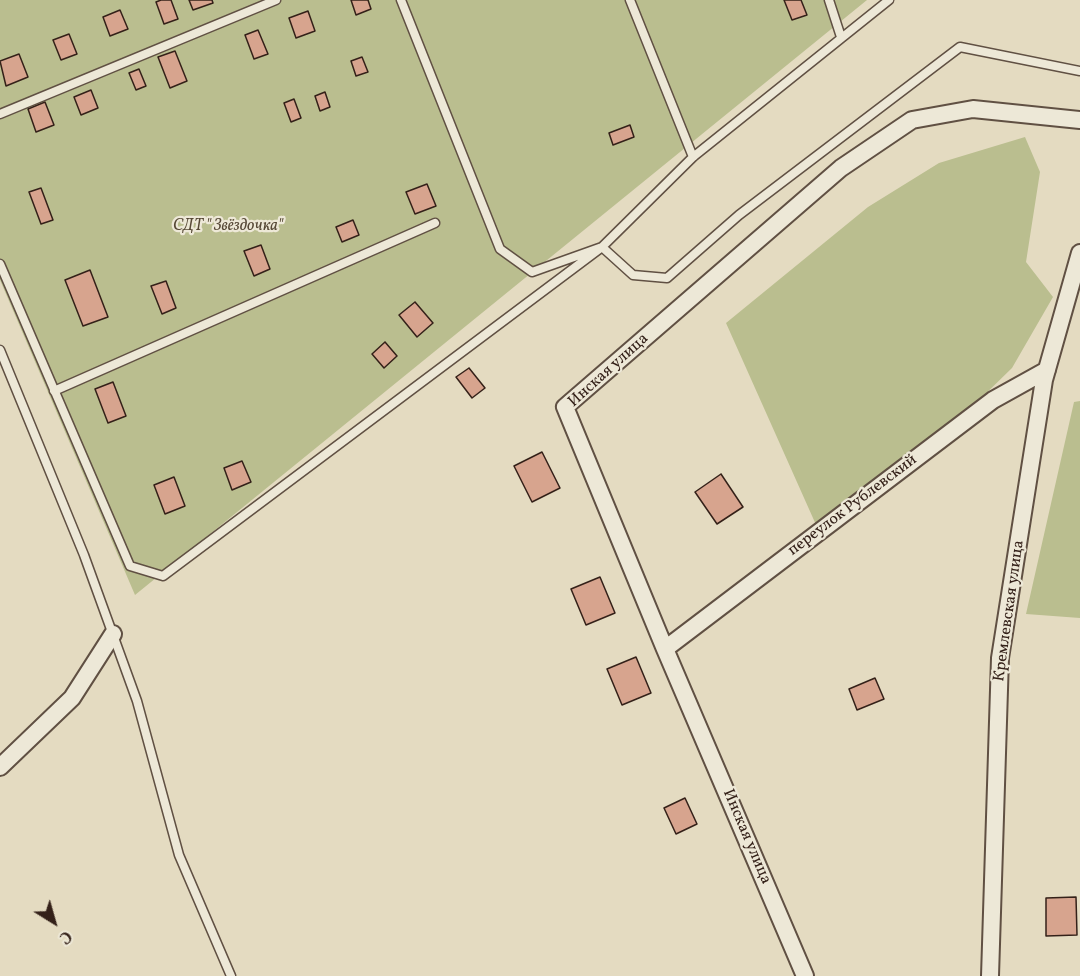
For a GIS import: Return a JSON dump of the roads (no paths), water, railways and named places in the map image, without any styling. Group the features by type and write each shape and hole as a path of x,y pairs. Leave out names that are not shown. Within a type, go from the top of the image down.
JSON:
{"street":[{"name":"Инская улица","path":"805,976 665,650 565,407 842,168 912,120 973,109 1080,120"},
{"name":"Кремлевская улица","path":"990,976 1000,658 1047,370 1080,253"},
{"name":"переулок Рублевский","path":"665,650 993,400 1047,370"},
{"path":"0,767 72,698 113,634"}],"lane":[{"path":"0,114 276,0"},
{"path":"400,0 500,249 532,272 602,246"},
{"path":"630,0 693,157"},
{"path":"829,0 841,37"},
{"path":"0,264 130,566 163,576 602,246 693,157 889,0"},
{"path":"602,246 633,275 666,278 739,215 960,47 1080,71"},
{"path":"54,390 435,223"},
{"path":"0,350 84,555 137,701 179,855 231,976"}],"park label":[{"name":"СДТ \" Звёздочка\"","path":"228,227"}]}
